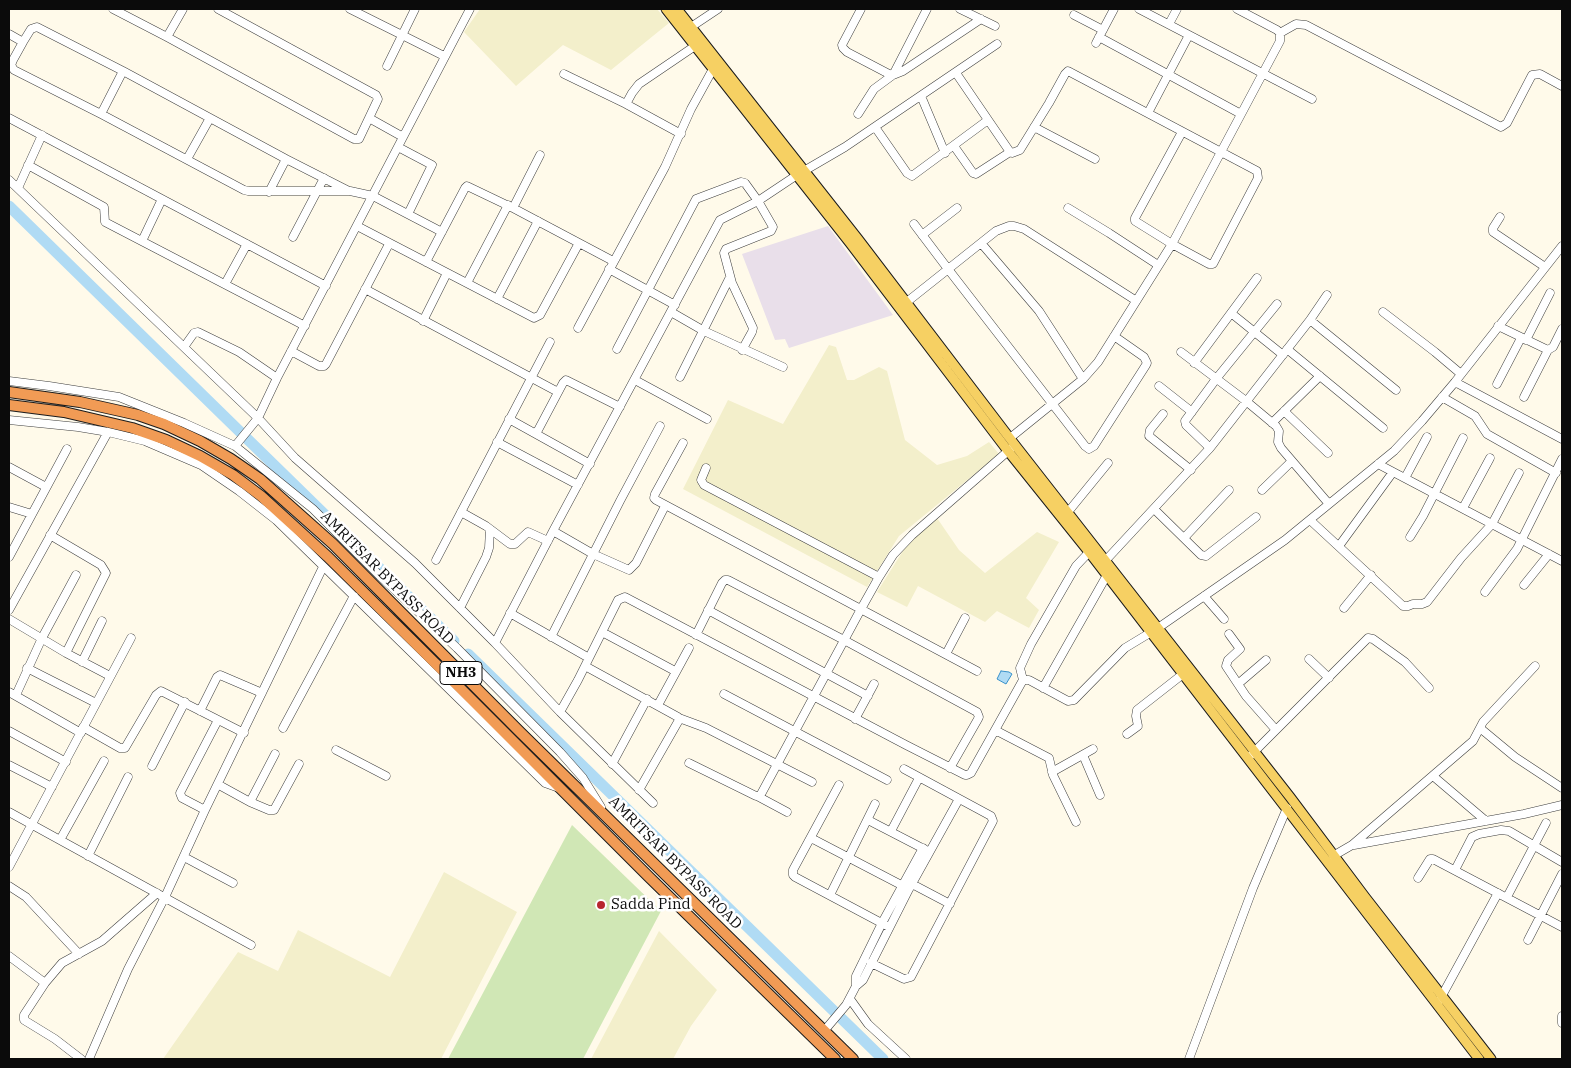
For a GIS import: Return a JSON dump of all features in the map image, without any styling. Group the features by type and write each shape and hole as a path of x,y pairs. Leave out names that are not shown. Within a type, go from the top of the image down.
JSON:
{"highway":[{"name":"AMRITSAR BYPASS ROAD","path":"9,392 80,402 138,415 200,441 245,469 273,490 333,544 519,732 827,1028 853,1059"},
{"name":"AMRITSAR BYPASS ROAD","path":"9,405 64,412 132,428 175,444 233,475 286,518 328,557 835,1059"}],"main road":[{"path":"666,9 688,30 1092,549 1106,560 1183,674 1333,856 1480,1059"},
{"path":"677,9 695,46 800,173"},
{"path":"1011,444 1068,512 1107,575 1154,630 1251,755 1287,808 1439,1001 1491,1059"}],"street":[{"path":"113,9 354,140 359,139 378,100 376,95 218,9"},
{"path":"167,37 182,9"},
{"path":"350,9 365,12 402,35 444,56"},
{"path":"387,66 415,9"},
{"path":"236,445 258,418 277,378 470,9"},
{"path":"688,30 718,9"},
{"path":"861,9 842,45 843,48 883,72 893,75"},
{"path":"893,75 927,9"},
{"path":"960,9 995,26"},
{"path":"1100,37 1114,9"},
{"path":"1139,9 1312,99"},
{"path":"1169,24 1177,9"},
{"path":"1237,9 1280,33"},
{"path":"1074,15 1100,37 1241,114"},
{"path":"858,114 874,89 981,19"},
{"path":"1280,33 1296,24 1306,25 1501,128 1507,123 1532,75 1540,74 1562,86"},
{"path":"350,191 37,27 31,29 11,65 14,70 244,190 269,192 350,191 373,196 442,232"},
{"path":"759,797 879,577 903,543 1083,379 1098,362 1135,300 1172,244 1280,41 1280,33"},
{"path":"9,34 23,42"},
{"path":"1148,113 1189,35"},
{"path":"495,643 718,222 845,147 997,44"},
{"path":"626,104 639,84 695,46"},
{"path":"578,328 665,167 713,69"},
{"path":"100,114 123,72"},
{"path":"954,146 973,173 976,174 1010,152 1020,150 1065,74 1068,72 1257,171 1259,175 1228,237 1215,262 1210,264 1136,223 1135,218 1182,132"},
{"path":"956,73 1010,152"},
{"path":"564,74 626,104 681,134"},
{"path":"921,96 944,153"},
{"path":"9,118 326,286"},
{"path":"187,159 210,118"},
{"path":"369,118 403,137"},
{"path":"875,127 910,175 915,175 988,120"},
{"path":"1034,128 1095,159"},
{"path":"18,188 42,135"},
{"path":"398,147 432,165 408,214"},
{"path":"467,283 540,155"},
{"path":"269,192 286,159"},
{"path":"28,165 104,207 104,221 305,326"},
{"path":"293,237 324,178"},
{"path":"9,180 258,418 295,458 415,563 495,643 560,712 653,803"},
{"path":"617,349 696,199 741,182 745,183 758,200 772,225 772,230 726,250 724,256 730,277 753,328 742,350"},
{"path":"426,262 467,186 510,206 613,261"},
{"path":"142,241 162,199"},
{"path":"922,235 957,208"},
{"path":"1068,208 1109,232 1158,265"},
{"path":"1500,216 1492,228 1493,232 1545,267"},
{"path":"497,299 538,221"},
{"path":"914,224 1089,449 1092,448 1147,362 1144,357 1114,336"},
{"path":"357,226 531,317 538,317 579,243"},
{"path":"903,305 996,231 1008,226 1024,229 1135,300"},
{"path":"225,284 246,244"},
{"path":"291,351 319,366 326,364 389,244"},
{"path":"980,244 1039,311 1083,379"},
{"path":"1024,680 1029,680 1068,701 1072,701 1119,653 1285,540 1310,520 1411,434 1562,246"},
{"path":"609,269 648,291 704,331 742,350 783,367"},
{"path":"423,321 447,273"},
{"path":"680,377 730,277"},
{"path":"1194,362 1257,278"},
{"path":"365,289 558,392"},
{"path":"1497,384 1550,293"},
{"path":"1106,560 1210,448 1310,320 1327,295"},
{"path":"1210,448 1185,422 1216,379 1277,304"},
{"path":"1383,312 1461,374"},
{"path":"1231,313 1255,332 1320,376 1383,428"},
{"path":"1310,320 1396,390"},
{"path":"1498,326 1548,350"},
{"path":"1524,397 1548,350 1553,347 1562,329"},
{"path":"184,347 194,334 200,332 239,352 277,378"},
{"path":"436,560 550,342"},
{"path":"1181,352 1246,401 1278,429 1278,445 1329,504"},
{"path":"1272,423 1320,376"},
{"path":"536,434 566,380 620,407"},
{"path":"635,380 707,419"},
{"path":"9,381 119,397 236,445 313,509 380,576 457,648 560,752 583,778 606,816"},
{"path":"1454,382 1562,440"},
{"path":"1160,386 1192,412"},
{"path":"1442,397 1475,416 1488,434 1560,466 1514,554 1485,592"},
{"path":"1284,410 1328,453"},
{"path":"1164,414 1150,430 1149,436 1191,470"},
{"path":"510,419 590,464"},
{"path":"9,420 78,427 145,440 201,465 239,491 276,520 545,783 561,788"},
{"path":"551,636 660,426"},
{"path":"9,610 108,432"},
{"path":"1405,478 1428,437"},
{"path":"1410,537 1435,494 1463,438"},
{"path":"497,442 578,485"},
{"path":"683,443 654,496 656,500 977,671"},
{"path":"9,557 67,449"},
{"path":"1463,508 1490,458"},
{"path":"1262,490 1292,461"},
{"path":"1068,512 1108,463"},
{"path":"1378,464 1562,561"},
{"path":"9,467 46,487"},
{"path":"706,468 701,480 704,485 879,577"},
{"path":"1339,546 1393,472"},
{"path":"1310,520 1403,606 1425,604 1461,558 1492,524 1519,473"},
{"path":"1184,538 1229,490"},
{"path":"553,531 593,554 626,569 631,568 636,563 666,506"},
{"path":"9,507 32,514"},
{"path":"1154,510 1202,555 1207,556 1256,516"},
{"path":"461,512 490,529 506,542 512,544 518,542 528,532 548,541"},
{"path":"460,608 486,557 489,548 490,529"},
{"path":"50,536 101,565 106,573 66,653"},
{"path":"560,712 618,600 625,598 965,775 971,773 1024,680 1020,668 1031,644 1076,566 1092,549"},
{"path":"1524,585 1549,554"},
{"path":"89,1059 161,895 184,857 323,567"},
{"path":"76,575 12,694 82,730 123,748 128,745 159,692 164,691 244,733"},
{"path":"1043,688 1107,575"},
{"path":"1344,608 1370,575"},
{"path":"696,635 722,583 728,580 844,640 977,712 978,720 950,768"},
{"path":"282,728 354,596"},
{"path":"1204,596 1224,619"},
{"path":"708,610 868,696"},
{"path":"510,613 551,636 587,662 679,718 706,728 812,782"},
{"path":"946,654 965,618"},
{"path":"9,619 66,653 110,676"},
{"path":"82,662 102,621"},
{"path":"602,632 676,671"},
{"path":"1229,634 1240,649 1228,660 1226,666 1246,696 1276,730"},
{"path":"9,867 131,638"},
{"path":"1251,755 1366,640 1371,638 1405,662 1429,688"},
{"path":"658,705 689,648"},
{"path":"1309,659 1329,678"},
{"path":"1238,684 1266,660"},
{"path":"1333,856 1352,845 1473,741 1485,719 1536,666"},
{"path":"27,668 96,703"},
{"path":"1127,734 1138,726 1137,710 1183,674"},
{"path":"200,711 217,677 220,675 262,693"},
{"path":"856,719 874,684"},
{"path":"724,694 886,780"},
{"path":"612,764 647,699"},
{"path":"152,766 185,702"},
{"path":"639,790 679,718"},
{"path":"205,810 182,798 180,793 218,720"},
{"path":"1480,728 1515,757 1562,788"},
{"path":"995,730 1047,756 1050,760 1052,772 1076,822"},
{"path":"9,731 66,762"},
{"path":"1052,772 1093,749"},
{"path":"336,750 386,776"},
{"path":"250,802 275,754"},
{"path":"1083,755 1100,795"},
{"path":"60,840 104,761"},
{"path":"689,762 787,812"},
{"path":"219,785 250,802 269,810 274,810 298,764"},
{"path":"9,765 52,787"},
{"path":"871,963 904,979 909,978 993,821 991,816 904,769"},
{"path":"1433,776 1486,821"},
{"path":"88,856 128,777"},
{"path":"891,832 919,778"},
{"path":"839,785 793,870 794,875 886,925"},
{"path":"856,986 856,976 927,850 959,799"},
{"path":"830,894 875,804"},
{"path":"1352,845 1562,805"},
{"path":"1188,1059 1253,888 1287,808"},
{"path":"9,812 251,945"},
{"path":"868,820 927,850"},
{"path":"1507,897 1546,823"},
{"path":"1455,870 1470,840 1479,834 1505,830 1562,862"},
{"path":"811,838 908,886 950,904"},
{"path":"184,857 233,883"},
{"path":"1418,878 1432,858 1562,926"},
{"path":"1528,940 1562,874"},
{"path":"9,886 26,897 80,954"},
{"path":"1439,1001 1498,893"},
{"path":"81,1059 66,1045 24,1020 24,1015 45,983 62,963 102,941 161,895"},
{"path":"827,1028 848,1002 856,986 862,980 886,925"},
{"path":"9,956 45,983"},
{"path":"848,1002 868,1024 906,1059"},
{"path":"1562,1016 1562,1023"}],"shaded area":[{"path":"480,9 657,9 669,23 611,70 563,45 516,86 464,32"},
{"path":"828,226 893,315 789,348 785,339 775,340 742,254"},
{"path":"829,345 836,347 847,380 854,380 879,367 887,371 905,440 937,465 967,456 989,442 999,454 899,536 867,587 683,489 728,400 783,424"},
{"path":"937,518 959,550 985,573 1037,532 1059,542 1026,598 1039,610 1029,628 997,611 985,622 918,586 907,607 877,592 908,543"},
{"path":"444,872 517,912 441,1059 163,1059 238,952 278,971 298,930 390,977"},
{"path":"659,931 717,990 691,1026 673,1059 591,1059"}],"green space":[{"path":"572,825 661,911 583,1059 448,1059"}],"water":[{"path":"1001,671 1012,674 1006,684 997,679"}],"waterway":[{"path":"9,206 454,641"},
{"path":"468,654 883,1059"}],"place":[{"name":"Sadda Pind","path":"601,905"}]}
